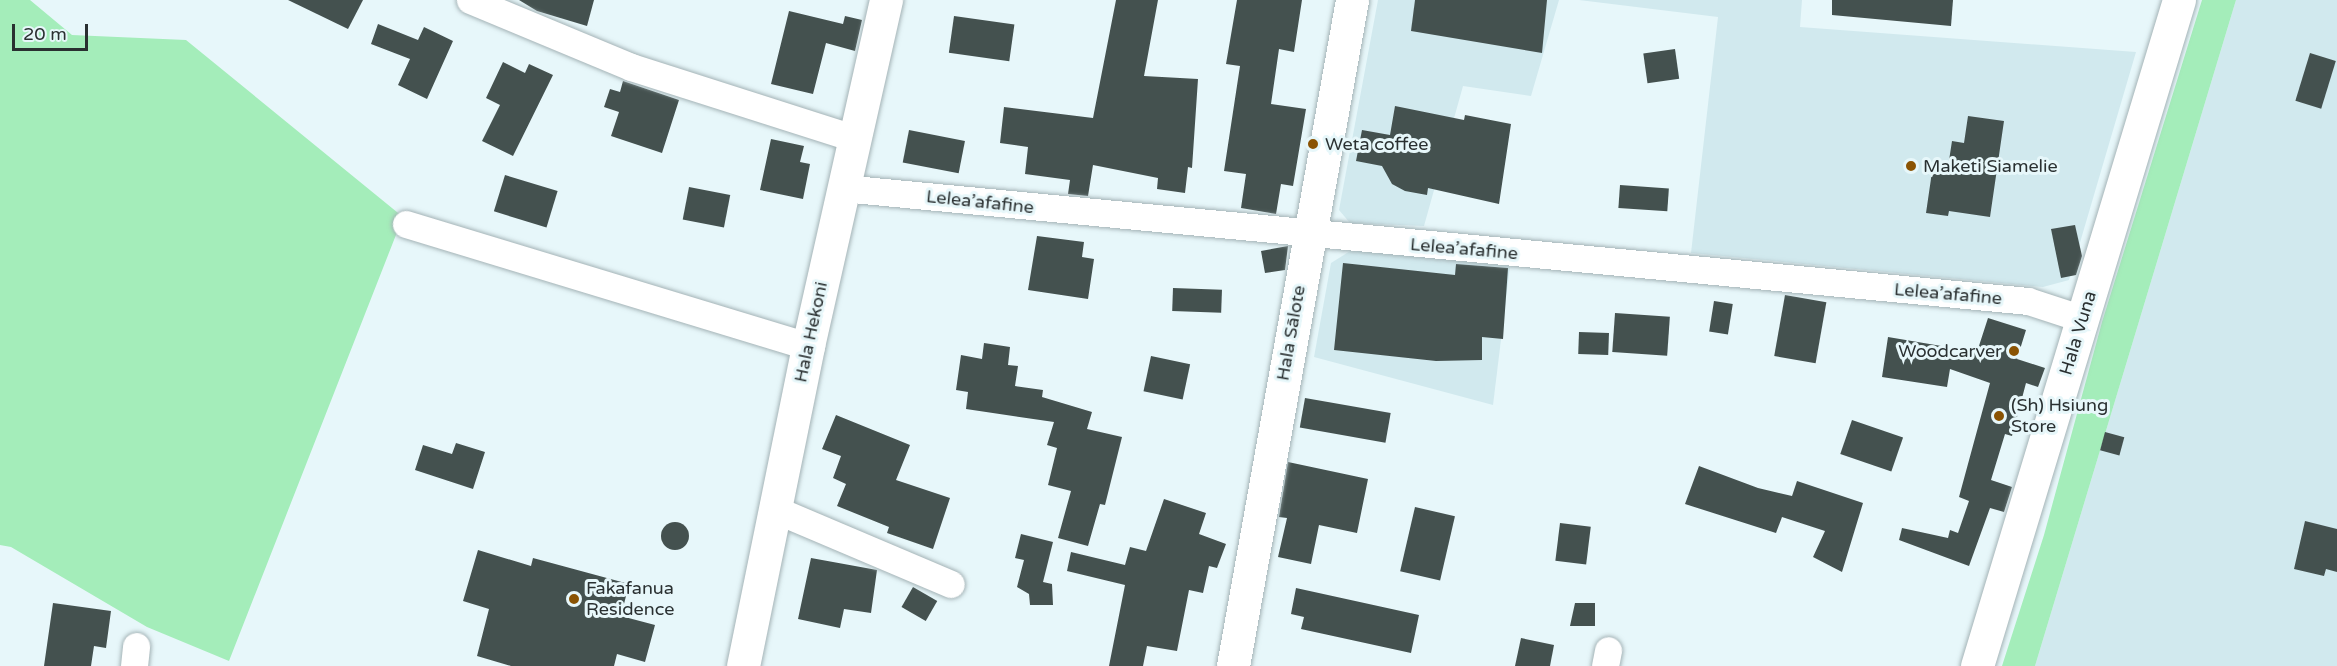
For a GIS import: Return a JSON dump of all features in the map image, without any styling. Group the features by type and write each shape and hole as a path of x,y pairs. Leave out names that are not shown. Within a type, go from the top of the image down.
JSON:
{"main road":[{"name":"Hala Hekoni","path":"743,666 808,346 886,0"},
{"name":"Hala Sālote","path":"1233,666 1352,0"},
{"name":"Hala Vuna","path":"1977,666 2179,0"}],"street":[{"path":"470,0 631,67 854,138"},
{"name":"Lelea’afafine","path":"842,188 1309,235 2028,301 2083,319"},
{"path":"406,224 808,346"},
{"path":"774,509 951,584"}],"shaded area":[{"path":"1378,0 1559,0 1531,96 1463,86 1424,226 1350,223 1339,210"},
{"path":"1579,0 1802,0 1800,27 2136,52 2069,280 2043,287 1691,253 1718,17"},
{"path":"2236,0 2337,0 2337,666 2035,666"},
{"path":"1355,248 1510,266 1493,405 1314,357 1331,263"}],"green space":[{"path":"0,0 30,0 72,35 186,40 403,217 229,661 147,627 11,547 0,545"},
{"path":"2202,0 2236,0 2035,666 2002,666 2044,535 2102,322"}],"building":[{"path":"288,0 363,0 348,29"},
{"path":"519,0 594,0 587,26 537,11"},
{"path":"1116,0 1158,0 1144,76 1198,79 1192,168 1188,167 1185,193 1157,189 1158,178 1093,165 1088,196 1068,194 1070,180 1025,174 1028,147 1000,143 1004,107 1093,118"},
{"path":"1237,0 1302,0 1294,52 1279,49 1271,104 1306,109 1293,186 1281,184 1276,214 1241,208 1246,174 1224,171 1240,66 1226,64"},
{"path":"1415,0 1547,0 1542,53 1411,31"},
{"path":"1832,0 1953,0 1951,26 1832,15"},
{"path":"789,11 843,24 845,16 862,20 855,51 826,43 813,94 771,84"},
{"path":"954,16 1014,24 1009,61 949,53"},
{"path":"378,24 418,40 424,27 453,41 427,99 398,85 410,59 371,44"},
{"path":"1675,49 1679,79 1647,83 1643,53"},
{"path":"2310,53 2336,61 2321,109 2295,101"},
{"path":"503,62 525,73 529,64 553,75 513,156 482,141 500,105 486,98"},
{"path":"623,81 679,100 662,153 611,136 619,112 604,107 610,89 620,92"},
{"path":"1395,106 1464,120 1465,115 1511,124 1499,204 1428,188 1427,195 1405,191 1392,184 1382,166 1356,161 1362,130 1390,135"},
{"path":"1968,116 2004,121 1990,217 1949,211 1948,216 1926,213 1933,165 1948,167 1952,141 1964,143"},
{"path":"909,130 965,141 959,173 903,162"},
{"path":"771,139 804,146 800,162 810,164 803,199 760,190"},
{"path":"505,175 558,191 546,227 494,211"},
{"path":"1620,185 1669,188 1667,211 1618,208"},
{"path":"689,187 730,195 724,227 683,219"},
{"path":"2075,225 2082,256 2076,275 2061,278 2051,229"},
{"path":"1037,236 1084,242 1082,257 1094,259 1088,299 1028,290"},
{"path":"1288,246 1285,270 1265,273 1261,251"},
{"path":"1343,263 1455,275 1456,264 1508,268 1503,339 1482,337 1482,360 1436,361 1334,350"},
{"path":"1173,288 1222,290 1221,313 1172,311"},
{"path":"1785,295 1826,302 1816,363 1774,356"},
{"path":"1714,301 1733,304 1728,335 1709,332"},
{"path":"1615,313 1670,317 1667,356 1612,352"},
{"path":"1988,318 2026,330 2017,359 2045,368 2038,387 2026,383 2012,436 2005,434 1991,480 2012,487 2004,512 1990,508 1969,566 1899,540 1902,528 1948,538 1950,530 1958,533 1969,501 1959,497 1990,383 1950,369 1947,387 1882,377 1888,337 1977,352"},
{"path":"1579,332 1609,333 1608,355 1578,354"},
{"path":"984,343 1010,347 1008,365 1018,366 1015,386 1043,390 1042,397 1092,412 1087,429 1122,437 1105,505 1100,504 1088,546 1058,538 1071,491 1048,485 1057,448 1047,445 1054,422 966,409 968,392 956,390 961,355 982,359"},
{"path":"1151,356 1190,364 1183,400 1144,391"},
{"path":"1305,398 1391,413 1385,443 1300,428"},
{"path":"836,415 910,445 896,480 950,498 933,549 887,533 889,527 837,506 846,484 833,478 841,456 822,449"},
{"path":"1852,420 1903,438 1891,472 1840,454"},
{"path":"2105,432 2124,437 2119,456 2100,450"},
{"path":"456,443 485,452 473,489 415,470 423,445 452,454"},
{"path":"1288,462 1368,479 1357,533 1319,525 1311,564 1278,557 1287,518 1279,517"},
{"path":"1699,466 1758,488 1792,496 1797,481 1863,503 1842,572 1813,557 1825,531 1782,517 1776,533 1685,504"},
{"path":"1164,499 1206,513 1199,534 1226,544 1217,568 1209,566 1203,593 1189,590 1177,651 1147,646 1143,666 1109,666 1125,585 1067,571 1071,552 1125,565 1130,547 1146,551"},
{"path":"1415,507 1455,516 1440,581 1400,571"},
{"path":"2305,521 2337,529 2337,572 2326,569 2324,576 2294,569"},
{"path":"675,522 685,526 689,536 685,546 675,550 665,546 661,536 665,526"},
{"path":"1560,523 1591,527 1586,564 1555,561"},
{"path":"1021,534 1053,542 1043,582 1052,584 1053,605 1030,605 1029,594 1017,587 1024,560 1015,558"},
{"name":"Fakafanua Residence","path":"478,550 531,566 533,558 629,584 621,616 655,625 645,662 617,654 614,666 511,666 477,656 489,609 463,601"},
{"path":"811,558 877,570 871,613 844,609 840,628 798,619"},
{"path":"913,587 937,601 926,621 902,607"},
{"path":"1296,588 1419,615 1411,653 1301,629 1304,617 1291,614"},
{"path":"53,603 111,611 106,648 94,646 91,666 44,666"},
{"path":"1575,603 1595,603 1595,626 1570,626"},
{"path":"1521,638 1554,645 1550,666 1515,666"}],"place":[{"name":"Weta coffee","path":"1313,144"},
{"name":"Maketi Siamelie","path":"1911,166"},
{"name":"Woodcarver","path":"2014,351"},
{"name":"(Sh) Hsiung Store","path":"1999,416"},
{"name":"Fakafanua Residence","path":"574,599"}]}
